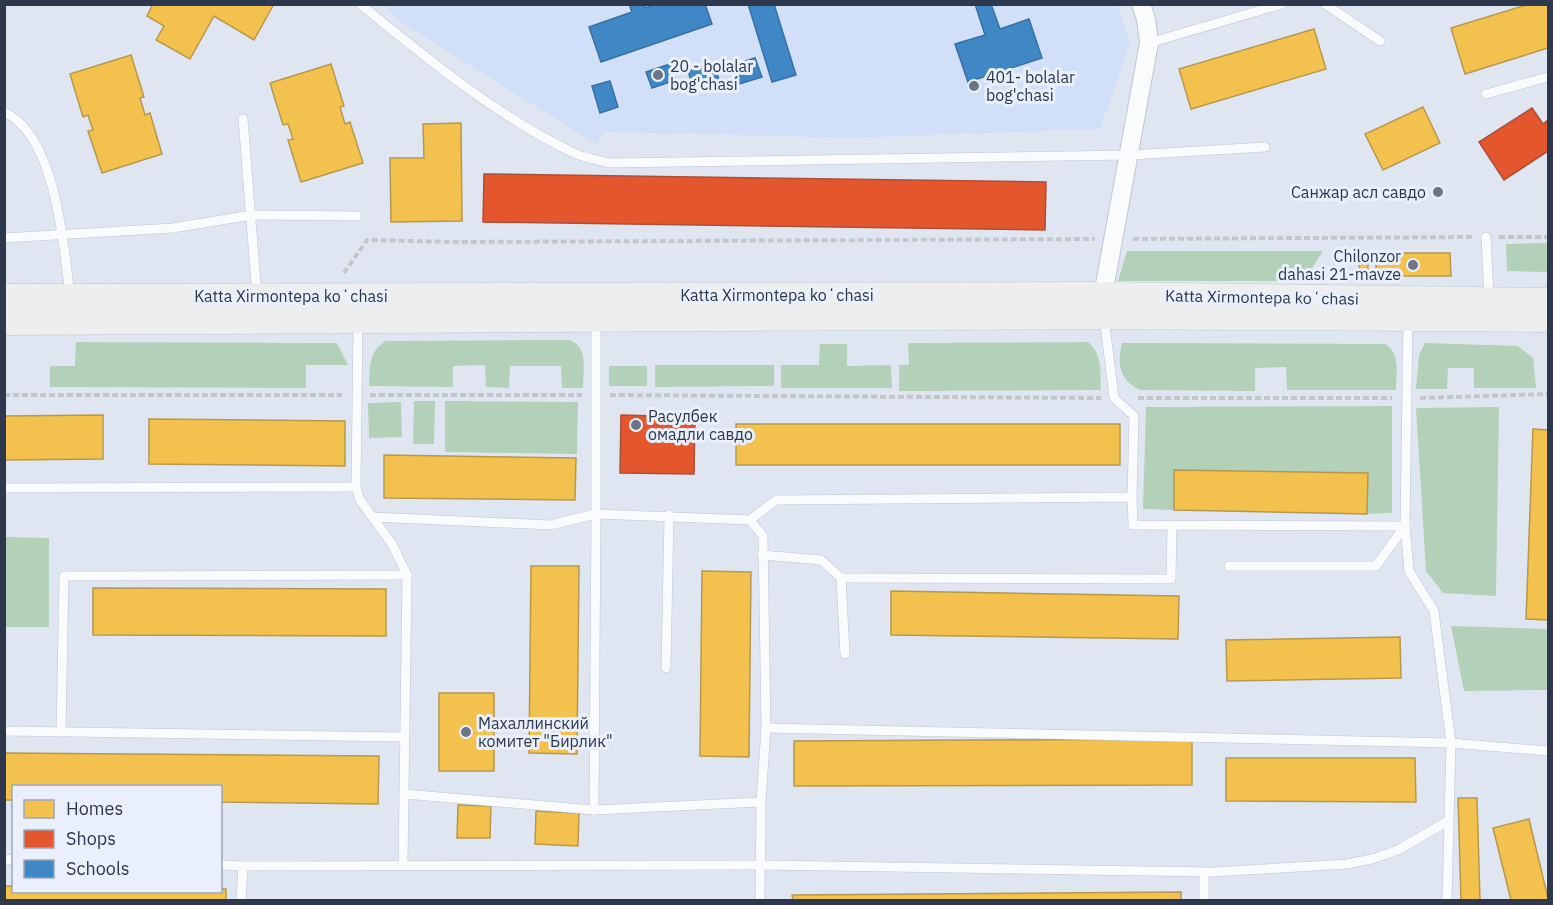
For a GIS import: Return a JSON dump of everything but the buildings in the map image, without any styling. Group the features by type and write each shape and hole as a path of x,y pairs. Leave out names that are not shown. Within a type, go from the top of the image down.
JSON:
{"main road":[{"name":"Katta Xirmontepa koʻchasi","path":"4,297 257,296 596,307 1104,305 1409,309 1548,319"},
{"name":"Katta Xirmontepa koʻchasi","path":"1409,309 1489,300 1548,301"},
{"name":"Katta Xirmontepa koʻchasi","path":"4,322 358,321 596,307"}],"street":[{"path":"1104,305 1149,44 1146,19 1141,4"}],"lane":[{"path":"360,4 437,66 520,122 576,154 610,164 1131,155 1264,147"},
{"path":"1149,44 1281,4"},
{"path":"1325,4 1380,41"},
{"path":"1486,94 1548,77"},
{"path":"4,112 23,123 38,147 61,214 70,296"},
{"path":"243,119 257,296"},
{"path":"4,238 173,228 252,215 357,216"},
{"path":"1486,237 1489,300"},
{"path":"1104,305 1114,398 1134,416 1133,525 1405,526"},
{"path":"594,810 596,307"},
{"path":"1409,309 1405,398 1405,526 1409,571 1434,610 1451,743 1447,900"},
{"path":"358,321 356,487 360,500 392,544 406,575 403,865"},
{"path":"4,488 356,487"},
{"path":"372,517 550,525 596,514 669,515 750,520 776,500 1132,496"},
{"path":"666,668 669,515"},
{"path":"750,520 763,536 766,728 761,802 760,900"},
{"path":"762,555 821,560 841,578 1171,579 1172,526"},
{"path":"1229,566 1376,566 1405,526"},
{"path":"61,732 64,576 406,575"},
{"path":"841,578 845,654"},
{"path":"766,728 1451,743 1548,751"},
{"path":"4,731 404,737"},
{"path":"404,794 594,810 761,802"},
{"path":"222,865 761,865 1204,873 1347,864 1372,859 1398,850 1448,821"},
{"path":"241,900 243,866"},
{"path":"1204,873 1204,900"}],"path":[{"path":"343,275 367,240 483,242 1548,237"},
{"path":"4,395 1405,398 1548,394"}],"shaded area":[{"path":"385,5 1117,5 1130,43 1100,129 852,138 605,132 596,144 396,19"}],"green space":[{"path":"1548,243 1548,272 1507,271 1506,244"},
{"path":"1127,251 1323,251 1304,281 1118,281"},
{"path":"569,340 580,348 582,353 583,388 562,388 561,366 510,366 509,388 486,387 485,365 453,366 453,387 369,386 373,355 386,341"},
{"path":"76,342 337,343 348,365 306,365 306,388 50,387 50,366 75,366"},
{"path":"1088,342 1098,358 1101,390 899,391 899,365 909,365 908,343"},
{"path":"1122,343 1385,344 1396,358 1396,390 1287,390 1286,367 1255,368 1255,391 1140,390 1128,381 1121,371"},
{"path":"1425,343 1518,346 1533,358 1536,388 1474,388 1474,368 1448,368 1447,389 1416,389 1419,355"},
{"path":"820,344 847,344 847,366 891,365 892,388 781,388 781,365 819,365"},
{"path":"655,365 774,365 774,386 655,387"},
{"path":"609,366 647,366 647,386 609,386"},
{"path":"414,401 435,401 434,444 413,444"},
{"path":"445,401 578,402 577,454 445,452"},
{"path":"401,402 402,437 369,438 368,403"},
{"path":"1392,406 1392,513 1367,514 1367,473 1175,470 1174,510 1143,509 1146,407"},
{"path":"1499,407 1496,596 1443,593 1426,571 1416,408"},
{"path":"5,537 49,538 49,627 5,627"},
{"path":"1451,626 1548,629 1548,690 1464,691"}],"place":[{"name":"20 - bolalar bog'chasi","path":"658,75"},
{"name":"401- bolalar bog'chasi","path":"974,86"},
{"name":"Санжар асл савдо","path":"1438,192"},
{"name":"Chilonzor dahasi 21-mavze","path":"1413,265"},
{"name":"Расулбек омадли савдо","path":"636,425"},
{"name":"Махаллинский комитет \"Бирлик\"","path":"466,732"}]}
